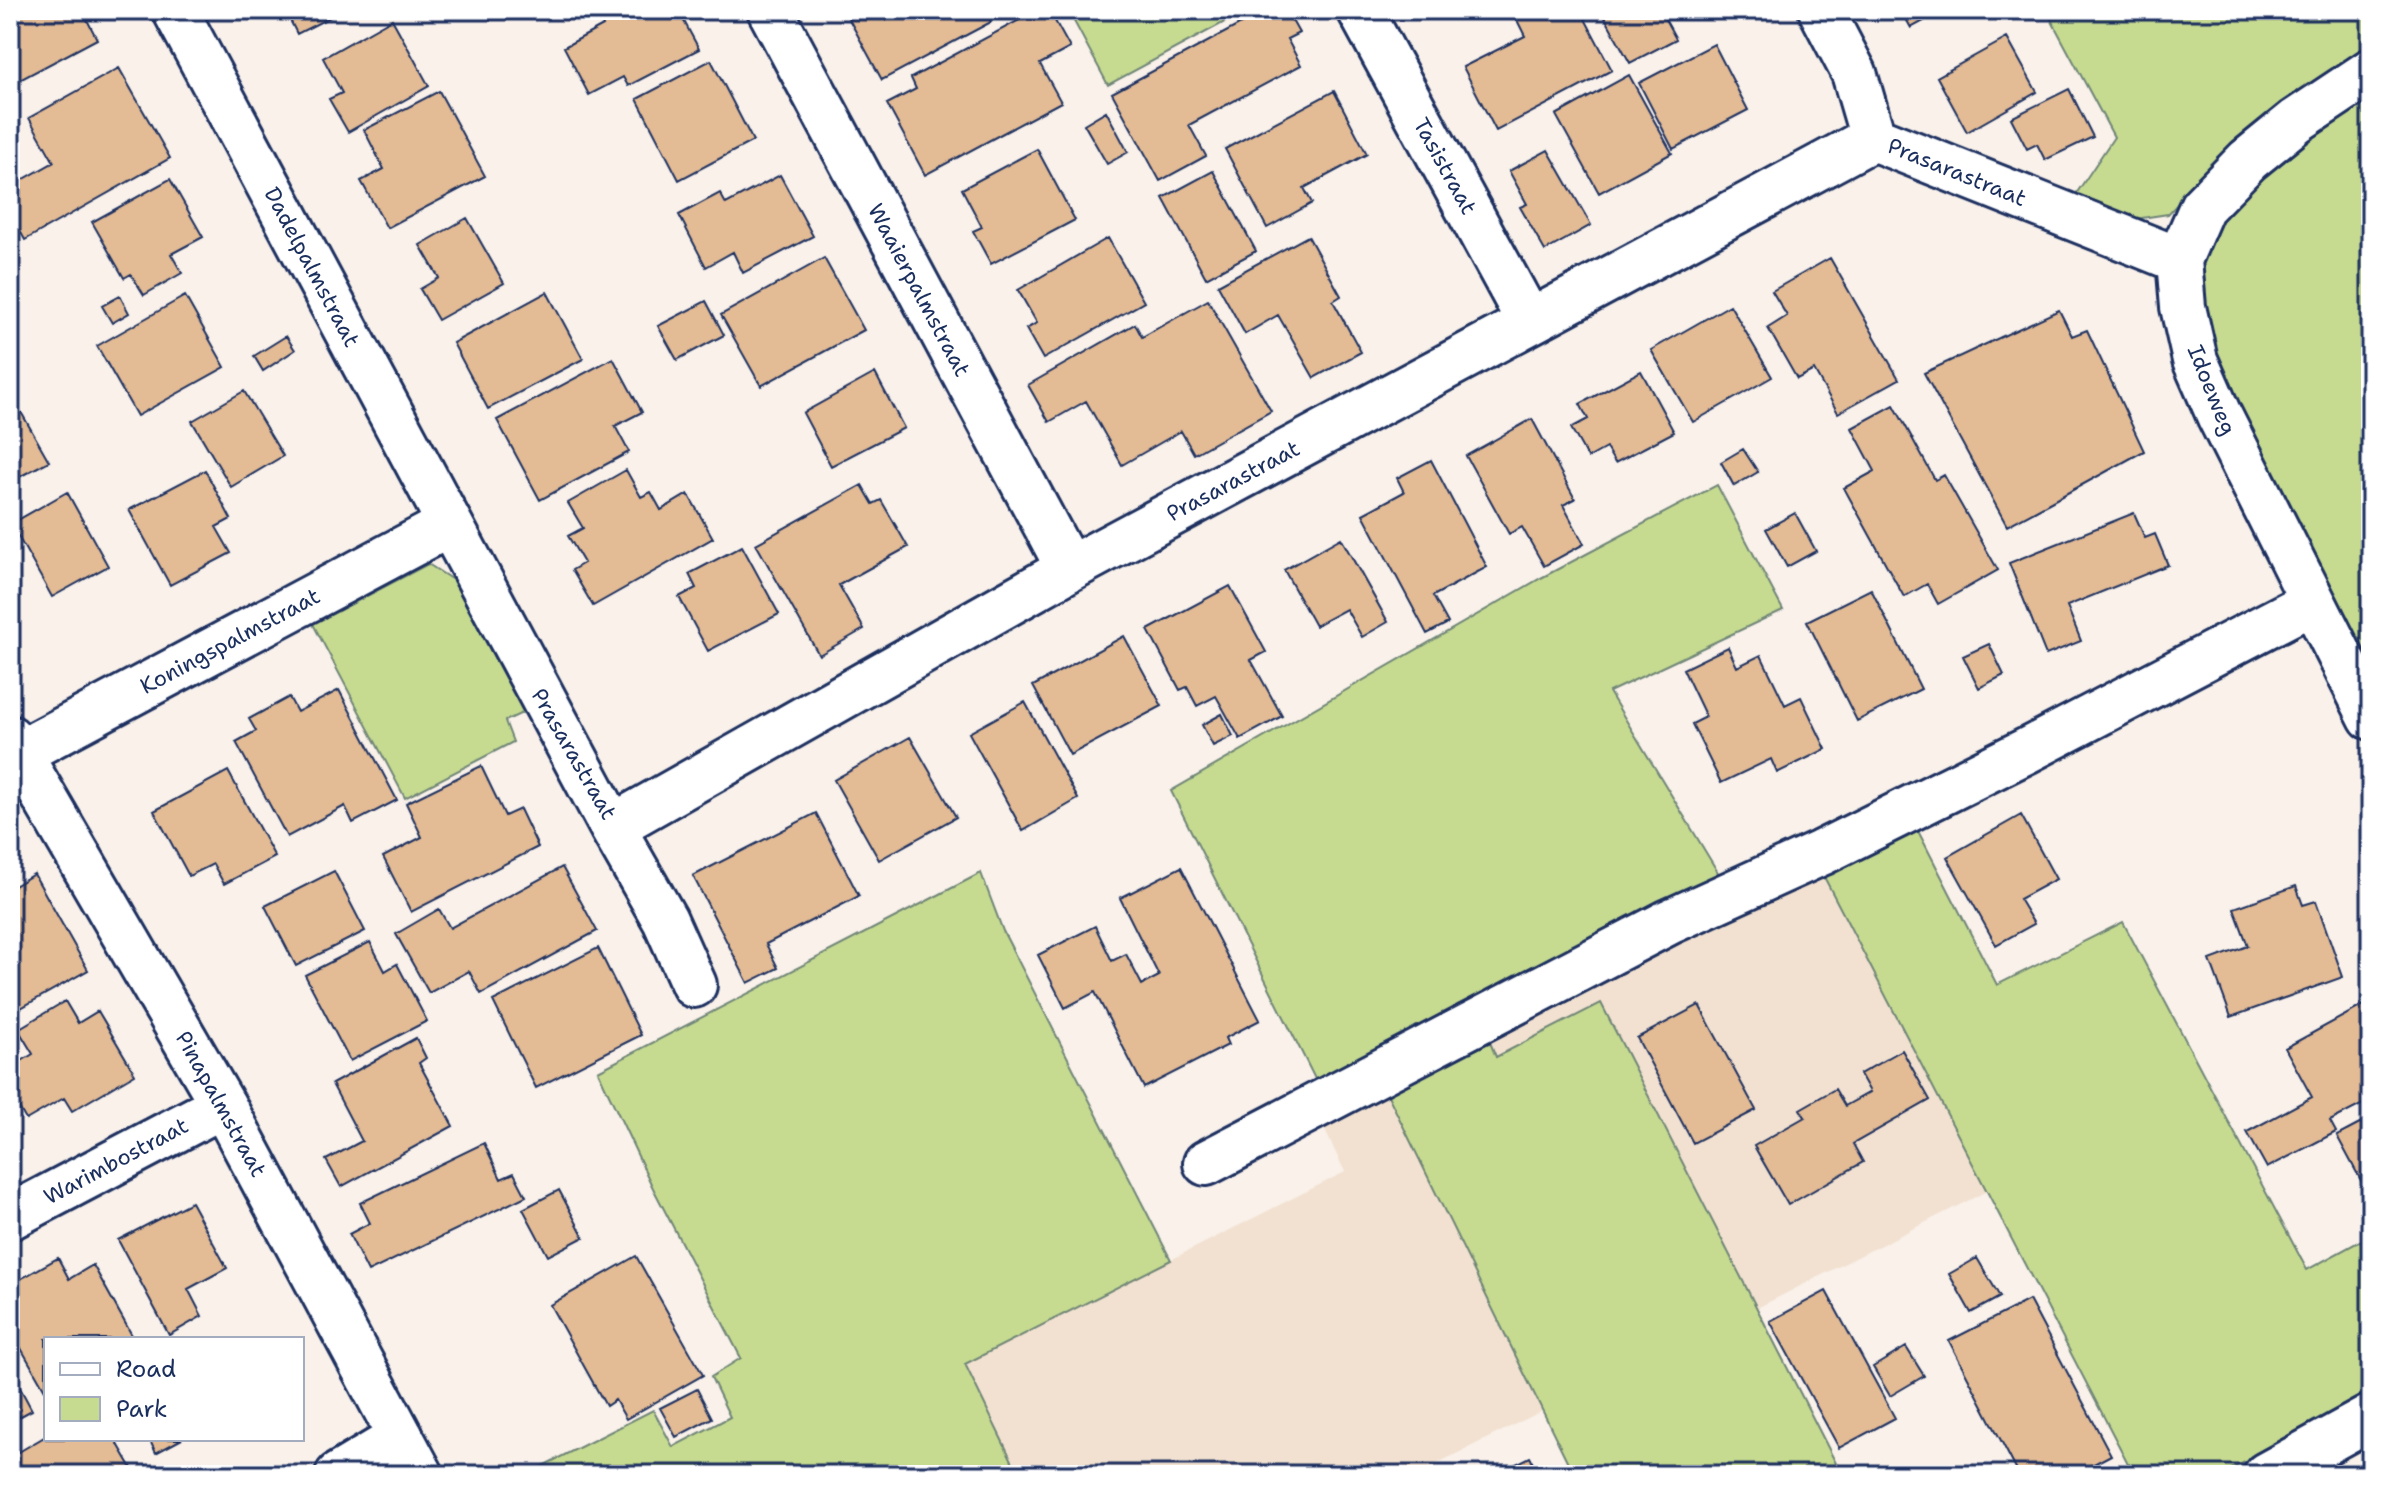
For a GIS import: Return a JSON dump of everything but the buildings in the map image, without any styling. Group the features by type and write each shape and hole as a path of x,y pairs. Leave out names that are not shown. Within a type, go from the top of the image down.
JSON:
{"street":[{"name":"Dadelpalmstraat","path":"175,10 450,524"},
{"name":"Waaierpalmstraat","path":"770,10 1069,569"},
{"name":"Tasistraat","path":"1360,10 1529,321"},
{"path":"1821,10 1854,73 1873,138"},
{"name":"Idoeweg","path":"2371,71 2296,121 2248,160 2202,207 2179,260 2183,307 2195,360 2219,415 2371,717"},
{"name":"Prasarastraat","path":"450,524 612,827 1069,569 1873,138 2179,260"},
{"name":"Koningspalmstraat","path":"13,750 450,524"},
{"path":"1206,1163 1669,922 1862,833 2312,602"},
{"name":"Pinapalmstraat","path":"13,750 223,1105 421,1475"},
{"path":"612,827 665,920 694,985"},
{"name":"Warimbostraat","path":"10,1217 223,1105"},
{"path":"2266,1475 2371,1417"},
{"path":"338,1475 401,1437"}],"shaded area":[{"path":"1821,871 1987,1191 1757,1308 1601,1003 1496,1057 1483,1025"},
{"path":"1380,1079 1542,1411 1414,1475 1019,1475 964,1364 1345,1172 1316,1112"}],"green space":[{"path":"1068,10 1247,10 1108,85"},
{"path":"2046,10 2371,10 2371,48 2282,110 2208,171 2168,214 2135,219 2076,194 2114,137"},
{"path":"2371,91 2371,678 2222,380 2199,311 2198,267 2211,229 2239,191"},
{"path":"1717,485 1783,610 1609,692 1722,879 1316,1081 1171,791 1541,578"},
{"path":"428,564 465,588 535,707 505,721 513,742 405,798 313,624"},
{"path":"1916,827 1997,985 2123,922 2307,1270 2371,1235 2371,1396 2220,1475 2134,1475 1821,871"},
{"path":"981,873 1003,931 1171,1260 965,1364 1019,1475 525,1475 653,1410 673,1447 730,1417 711,1377 741,1358 653,1188 598,1071"},
{"path":"1601,1003 1842,1475 1574,1475 1380,1079 1483,1025 1496,1057"}]}
